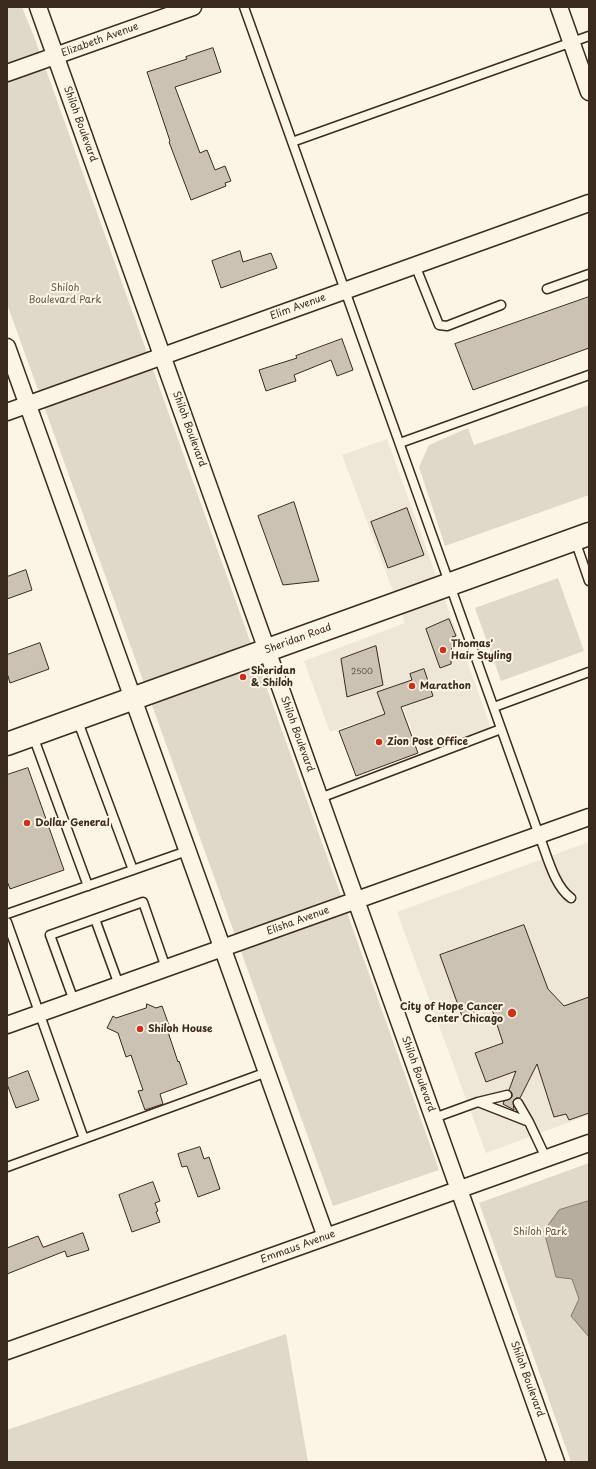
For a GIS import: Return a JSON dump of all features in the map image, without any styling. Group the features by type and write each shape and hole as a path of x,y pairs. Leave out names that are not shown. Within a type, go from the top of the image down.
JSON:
{"main road":[{"name":"Sheridan Road","path":"7,744 582,536"}],"street":[{"name":"Shiloh Boulevard","path":"38,7 556,1462"},
{"name":"Elizabeth Avenue","path":"7,73 193,7"},
{"path":"559,7 589,92"},
{"name":"Elim Avenue","path":"7,412 589,203"},
{"path":"7,347 326,1237"},
{"name":"Elisha Avenue","path":"7,1025 589,817"},
{"name":"Emmaus Avenue","path":"7,1351 589,1143"}],"lane":[{"path":"244,7 539,835 559,885 571,898"},
{"path":"292,142 589,36"},
{"path":"415,265 439,325 447,326 501,305"},
{"path":"547,289 589,274"},
{"path":"400,443 589,374"},
{"path":"582,536 589,581"},
{"path":"494,706 589,672"},
{"path":"77,718 133,870"},
{"path":"320,798 501,729"},
{"path":"32,735 88,886"},
{"path":"7,914 187,851"},
{"path":"74,1001 50,935 143,902 166,968"},
{"path":"96,919 119,985"},
{"path":"7,922 84,1139"},
{"path":"7,1167 267,1072"},
{"path":"434,1118 478,1102 507,1095"},
{"path":"478,1102 529,1122"},
{"path":"518,1102 546,1158"}],"shaded area":[{"path":"387,439 491,728 421,754 403,707 330,732 304,661 405,623 342,455"},
{"name":"City of Hope Cancer Center Chicago","path":"589,842 589,1115 486,1153 397,912"},
{"path":"589,1201 589,1337 571,1316 579,1299 572,1279 556,1277 544,1231 559,1210"}],"green space":[{"name":"Shiloh Boulevard Park","path":"7,7 22,7 35,39 439,1170 333,1206 7,304"},
{"path":"589,405 589,495 445,546 419,467 429,445 468,428 474,445"},
{"path":"558,578 584,651 501,681 475,608"},
{"name":"Shiloh Park","path":"589,1163 589,1462 571,1462 479,1203"},
{"path":"286,1334 308,1462 7,1462 7,1430"}],"building":[{"path":"213,48 221,72 175,87 200,153 207,150 215,170 225,166 231,181 225,183 226,186 191,200 169,142 170,141 147,72 187,59 186,57"},
{"path":"240,251 243,262 271,253 277,268 221,288 212,261"},
{"path":"589,297 589,348 473,390 455,344"},
{"path":"342,339 353,370 337,376 331,360 294,375 296,381 266,391 259,370 297,358 296,356"},
{"path":"294,502 319,581 283,585 258,516"},
{"path":"407,508 424,555 388,568 371,522"},
{"path":"26,570 32,590 7,599 7,577"},
{"name":"Thomas' Hair Styling","path":"449,619 456,636 452,637 451,664 440,668 426,629"},
{"path":"40,643 49,669 10,683 7,673 7,655"},
{"path":"376,646 383,685 347,697 341,659"},
{"name":"Zion Post Office","path":"424,669 433,696 401,707 418,753 356,776 339,731 385,714 377,692 412,680 410,674"},
{"name":"Dollar General","path":"28,768 64,870 10,889 7,881 7,775"},
{"path":"524,925 548,989 564,1006 589,997 589,1113 569,1120 566,1114 554,1117 537,1064 520,1098 516,1098 513,1101 514,1110 503,1104 504,1101 512,1097 512,1093 509,1090 516,1071 486,1082 475,1053 503,1043 491,1006 462,1016 440,955"},
{"path":"147,1004 156,1008 162,1006 171,1031 168,1032 187,1084 160,1094 163,1104 145,1110 138,1091 143,1090 131,1055 126,1057 118,1033 107,1028 113,1016 116,1018 146,1008"},
{"path":"28,1071 39,1100 16,1108 7,1084 7,1079"},
{"path":"200,1147 204,1159 209,1157 220,1189 198,1197 187,1166 182,1167 178,1154"},
{"path":"153,1182 160,1201 155,1203 158,1211 156,1212 160,1222 132,1232 119,1195"},
{"path":"83,1233 89,1250 67,1257 65,1251 7,1274 7,1248 38,1236 43,1247"}],"place":[{"name":"Thomas' Hair Styling","path":"443,650"},
{"name":"Sheridan & Shiloh","path":"243,677"},
{"name":"Marathon","path":"412,686"},
{"name":"Zion Post Office","path":"379,742"},
{"name":"Dollar General","path":"27,823"},
{"name":"City of Hope Cancer Center Chicago","path":"512,1013"},
{"name":"Shiloh House","path":"140,1029"}]}
